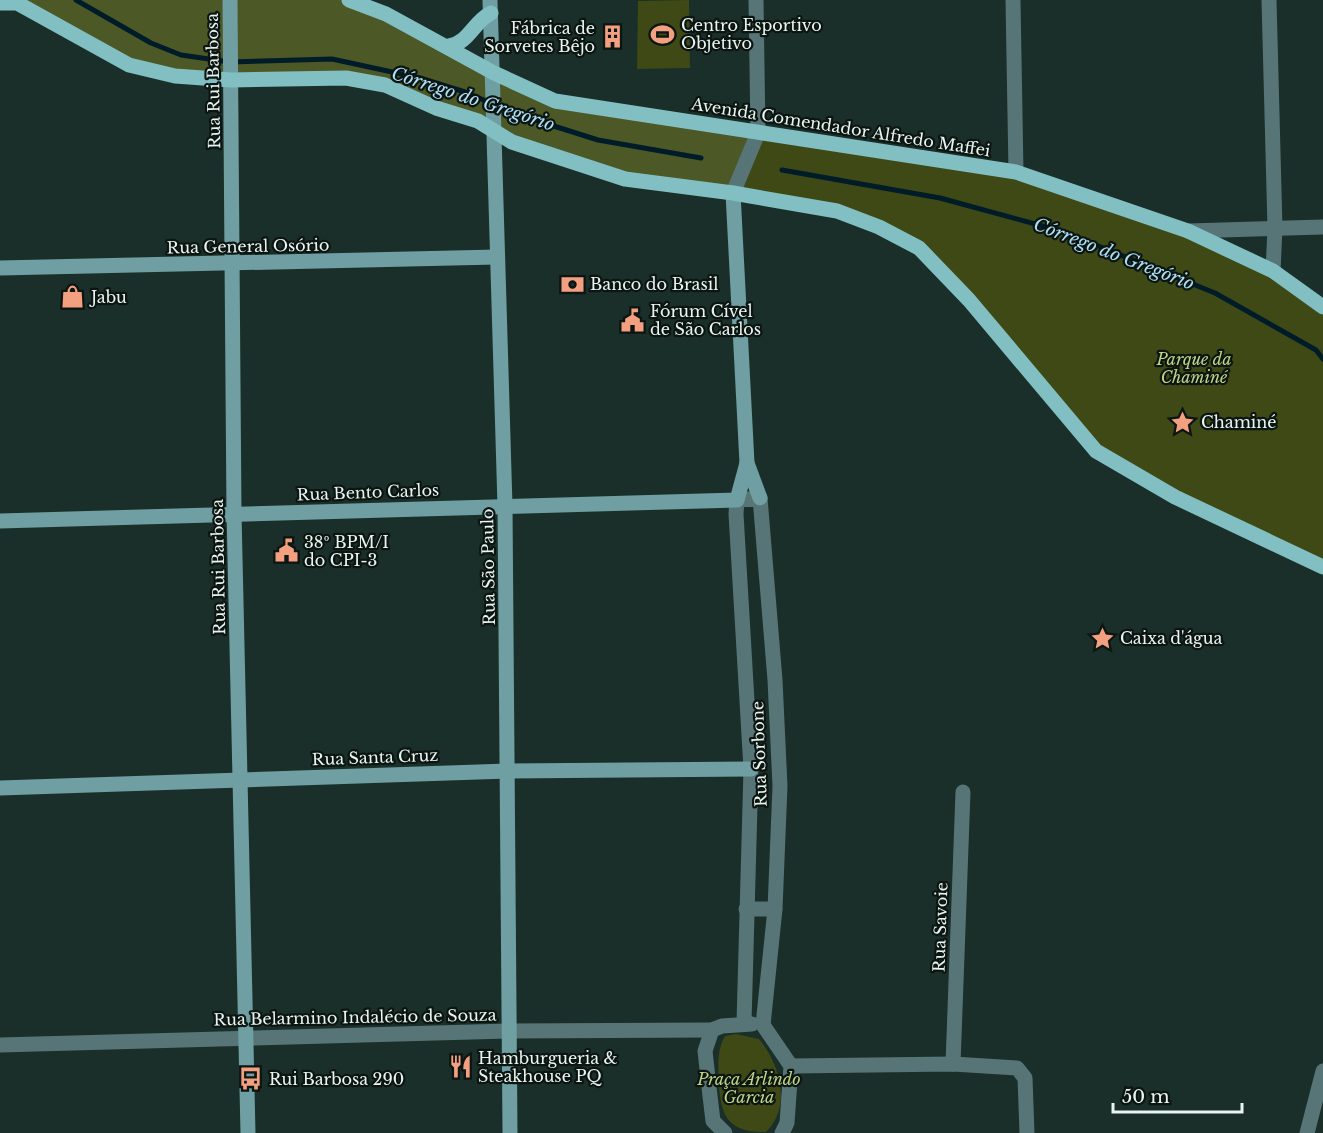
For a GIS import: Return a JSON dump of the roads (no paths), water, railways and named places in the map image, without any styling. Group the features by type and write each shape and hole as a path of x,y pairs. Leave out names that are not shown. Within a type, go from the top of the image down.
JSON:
{"main road":[{"name":"Avenida Comendador Alfredo Maffei","path":"349,0 385,7 449,46 493,81 555,101 1016,172 1188,231 1273,271 1323,307"},
{"path":"0,3 17,3 129,65 175,76 346,78 385,85 436,108 478,121 512,142 625,179 733,193 837,211 879,227 919,248 969,300 1096,451 1175,496 1323,567"},
{"path":"449,46 457,45 470,33 490,6"}],"street":[{"name":"Rua Rui Barbosa","path":"230,0 234,513 242,780 248,1133"},
{"path":"756,0 758,133"},
{"path":"1013,0 1016,172"},
{"path":"1269,0 1275,228 1273,271"},
{"name":"Rua São Paulo","path":"490,6 505,506 510,1133"},
{"name":"Rua Sorbone","path":"758,133 733,193 747,463 760,498 775,680 780,786 775,909 764,1025"},
{"path":"1188,231 1323,227"},
{"name":"Rua General Osório","path":"0,268 233,265 497,257"},
{"name":"Rua Sorbone","path":"744,1023 751,769 737,500 747,463"},
{"path":"737,500 760,498"},
{"name":"Rua Bento Carlos","path":"0,521 737,500"},
{"name":"Rua Santa Cruz","path":"0,788 508,771 751,769"},
{"name":"Rua Savoie","path":"953,1064 963,792"},
{"path":"746,909 775,909"},
{"path":"725,1133 713,1121 705,1051 712,1030 744,1023 764,1025 791,1065 787,1122 782,1133"},
{"name":"Rua Belarmino Indalécio de Souza","path":"0,1045 508,1031 712,1030"},
{"path":"791,1065 953,1064 1017,1068 1025,1078 1027,1133"},
{"path":"1306,1133 1323,1071"}],"waterway":[{"name":"Córrego do Gregório","path":"76,0 151,43 181,55 230,62 332,59 420,78 465,92 519,115 598,140 701,158"},
{"name":"Córrego do Gregório","path":"782,170 940,198 1061,231 1215,293 1316,350 1323,359"}],"place":[{"name":"Centro Esportivo Objetivo","path":"663,34"},
{"name":"Fábrica de Sorvetes Bêjo","path":"613,37"},
{"name":"Banco do Brasil","path":"572,284"},
{"name":"Jabu","path":"73,297"},
{"name":"Fórum Cível de São Carlos","path":"632,320"},
{"name":"Chaminé","path":"1183,422"},
{"name":"38º BPM/I do CPI-3","path":"286,551"},
{"name":"Caixa d'água","path":"1102,638"},
{"name":"Hamburgueria & Steakhouse PQ","path":"460,1067"},
{"name":"Rui Barbosa 290","path":"251,1079"}],"park label":[{"name":"Parque da Chaminé","path":"1194,368"},
{"name":"Praça Arlindo Garcia","path":"749,1088"}]}
